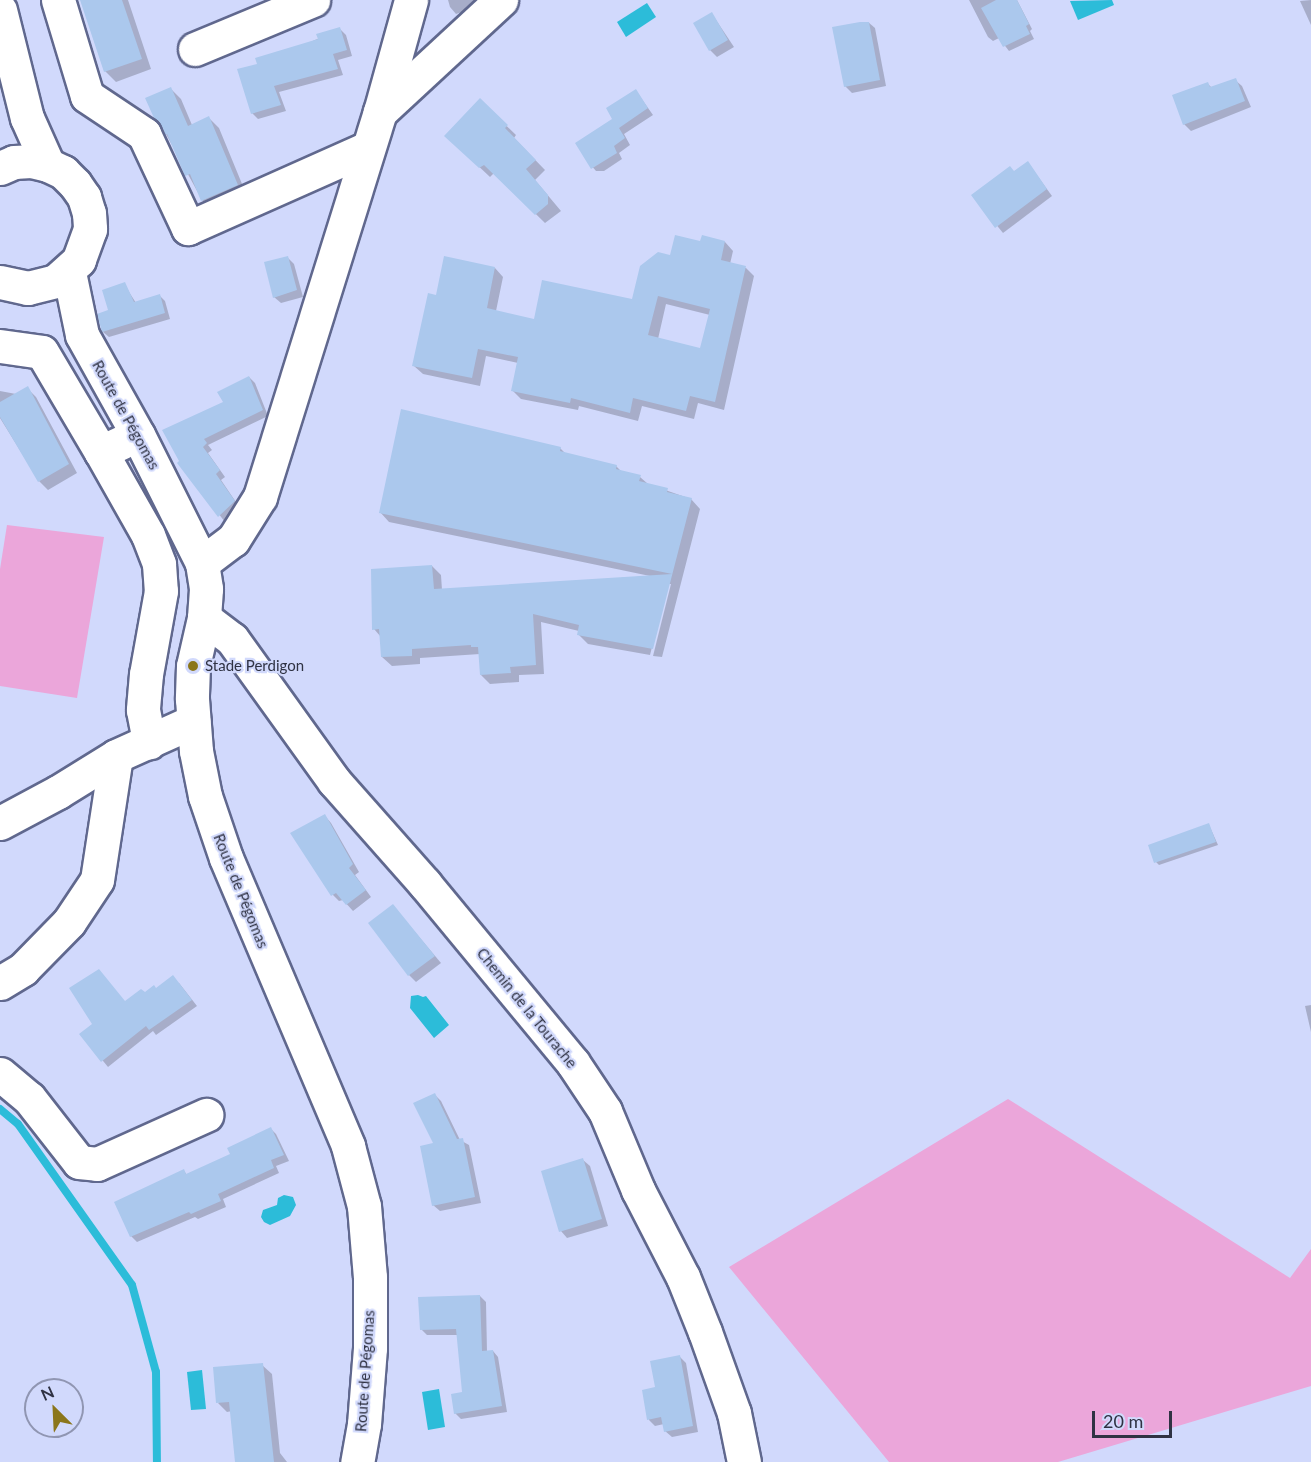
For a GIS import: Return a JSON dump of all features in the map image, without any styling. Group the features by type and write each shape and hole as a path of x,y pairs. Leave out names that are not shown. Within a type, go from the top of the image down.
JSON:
{"street":[{"path":"58,0 87,96 144,134 188,228 368,148"},
{"path":"195,49 313,0"},
{"path":"202,563 233,540 260,497 380,112 411,0"},
{"path":"380,112 501,0"},
{"path":"0,10 27,118 48,165"},
{"path":"0,168 22,162 48,165 75,183 89,213 90,229 87,245 69,272 56,281 14,285"},
{"name":"Route de Pégomas","path":"69,272 82,335 138,435 202,563 206,589 204,618 193,666 196,751 205,796 226,858 348,1146 364,1206 370,1277 370,1348 364,1424 357,1462"},
{"name":"Route de Pégomas","path":"14,285 82,335"},
{"path":"0,346 42,352 148,535 159,564 161,591 146,674 144,701 149,742"},
{"path":"101,452 138,435"},
{"name":"Chemin de la Tourache","path":"204,618 232,639 334,781 425,884 565,1054 605,1111 638,1190 683,1276 734,1413 744,1462"},
{"path":"0,823 58,792 116,756 194,721"},
{"path":"0,983 23,969 69,922 96,880 116,756"},
{"path":"0,1074 29,1098 79,1162 97,1164 206,1115"}],"shaded area":[{"path":"7,525 104,537 77,698 0,686 0,569"},
{"path":"1008,1099 1290,1278 1311,1249 1311,1386 1058,1462 889,1462 729,1267"}],"water":[{"path":"1112,0 1114,5 1078,20 1070,1"},
{"path":"647,3 656,17 626,37 617,22"},
{"path":"411,996 426,996 449,1025 434,1038 410,1008"},
{"path":"284,1195 293,1197 296,1205 290,1216 270,1225 264,1222 261,1217 263,1210 277,1205 278,1198"},
{"path":"202,1370 206,1409 191,1410 187,1372"},
{"path":"439,1389 445,1427 428,1430 422,1392"}],"building":[{"path":"80,0 122,0 142,59 104,72"},
{"path":"996,0 1017,0 1029,24 1026,26 1030,34 1003,47 981,8"},
{"path":"712,12 728,40 709,51 693,23"},
{"path":"869,22 880,80 844,87 832,27"},
{"path":"340,27 347,50 333,54 338,69 274,86 281,105 251,114 237,69 257,64 255,58 318,39 316,34"},
{"path":"1236,78 1245,101 1183,125 1172,95 1208,82 1210,87"},
{"path":"171,87 188,126 209,116 238,185 201,201 190,174 185,176 167,134 165,135 154,118 145,98"},
{"path":"636,89 648,108 619,128 625,138 614,146 617,153 591,169 575,143 612,119 606,108"},
{"path":"480,98 508,125 505,128 536,160 526,169 548,195 548,204 535,215 484,165 479,168 444,136"},
{"path":"1028,161 1047,189 995,228 971,195 1010,166 1014,171"},
{"path":"675,235 700,241 702,235 725,241 721,260 746,266 715,402 690,396 686,411 633,398 630,413 571,398 570,403 511,391 518,357 478,349 472,378 412,366 428,293 436,295 444,256 495,267 487,308 534,319 542,280 632,299 640,266 658,252 670,255","holes":["658,296 710,309 700,348 648,335"]},
{"path":"288,256 297,290 273,298 264,262"},
{"path":"125,282 134,302 160,294 165,313 102,332 97,314 108,310 102,290"},
{"path":"249,376 263,410 204,439 207,443 203,447 220,470 216,474 235,501 218,517 177,463 179,461 162,430 223,402 217,392"},
{"path":"28,386 69,464 38,482 0,417 0,402"},
{"path":"401,409 561,447 560,451 617,465 616,469 641,475 639,481 668,488 667,492 692,498 653,649 577,635 579,625 533,614 536,665 510,667 511,673 480,675 478,647 471,647 471,645 412,649 412,656 381,657 379,629 372,630 371,569 432,565 434,589 672,574 379,513"},
{"path":"325,814 353,864 349,868 366,890 346,905 336,893 331,896 290,833"},
{"path":"1209,823 1216,842 1154,863 1148,845"},
{"path":"393,904 435,956 408,976 368,923"},
{"path":"99,969 125,1001 141,989 145,992 154,985 156,988 173,975 192,1000 149,1030 146,1026 101,1062 79,1034 92,1024 69,988"},
{"path":"435,1093 457,1139 463,1138 475,1197 432,1206 420,1146 433,1143 413,1103"},
{"path":"271,1127 284,1155 271,1160 274,1168 218,1194 221,1201 130,1237 114,1202 184,1169 186,1174 230,1154 227,1148"},
{"path":"583,1158 602,1219 559,1232 541,1171"},
{"path":"480,1295 482,1351 493,1350 502,1406 454,1414 451,1394 462,1392 456,1329 420,1330 418,1297"},
{"path":"680,1355 693,1426 664,1432 661,1417 647,1420 642,1390 655,1387 650,1361"},
{"path":"263,1363 274,1462 235,1462 229,1402 216,1403 213,1367"}],"waterway":[{"path":"0,1109 18,1124 132,1285 156,1372 157,1462"}],"place":[{"name":"Stade Perdigon","path":"193,666"}]}
